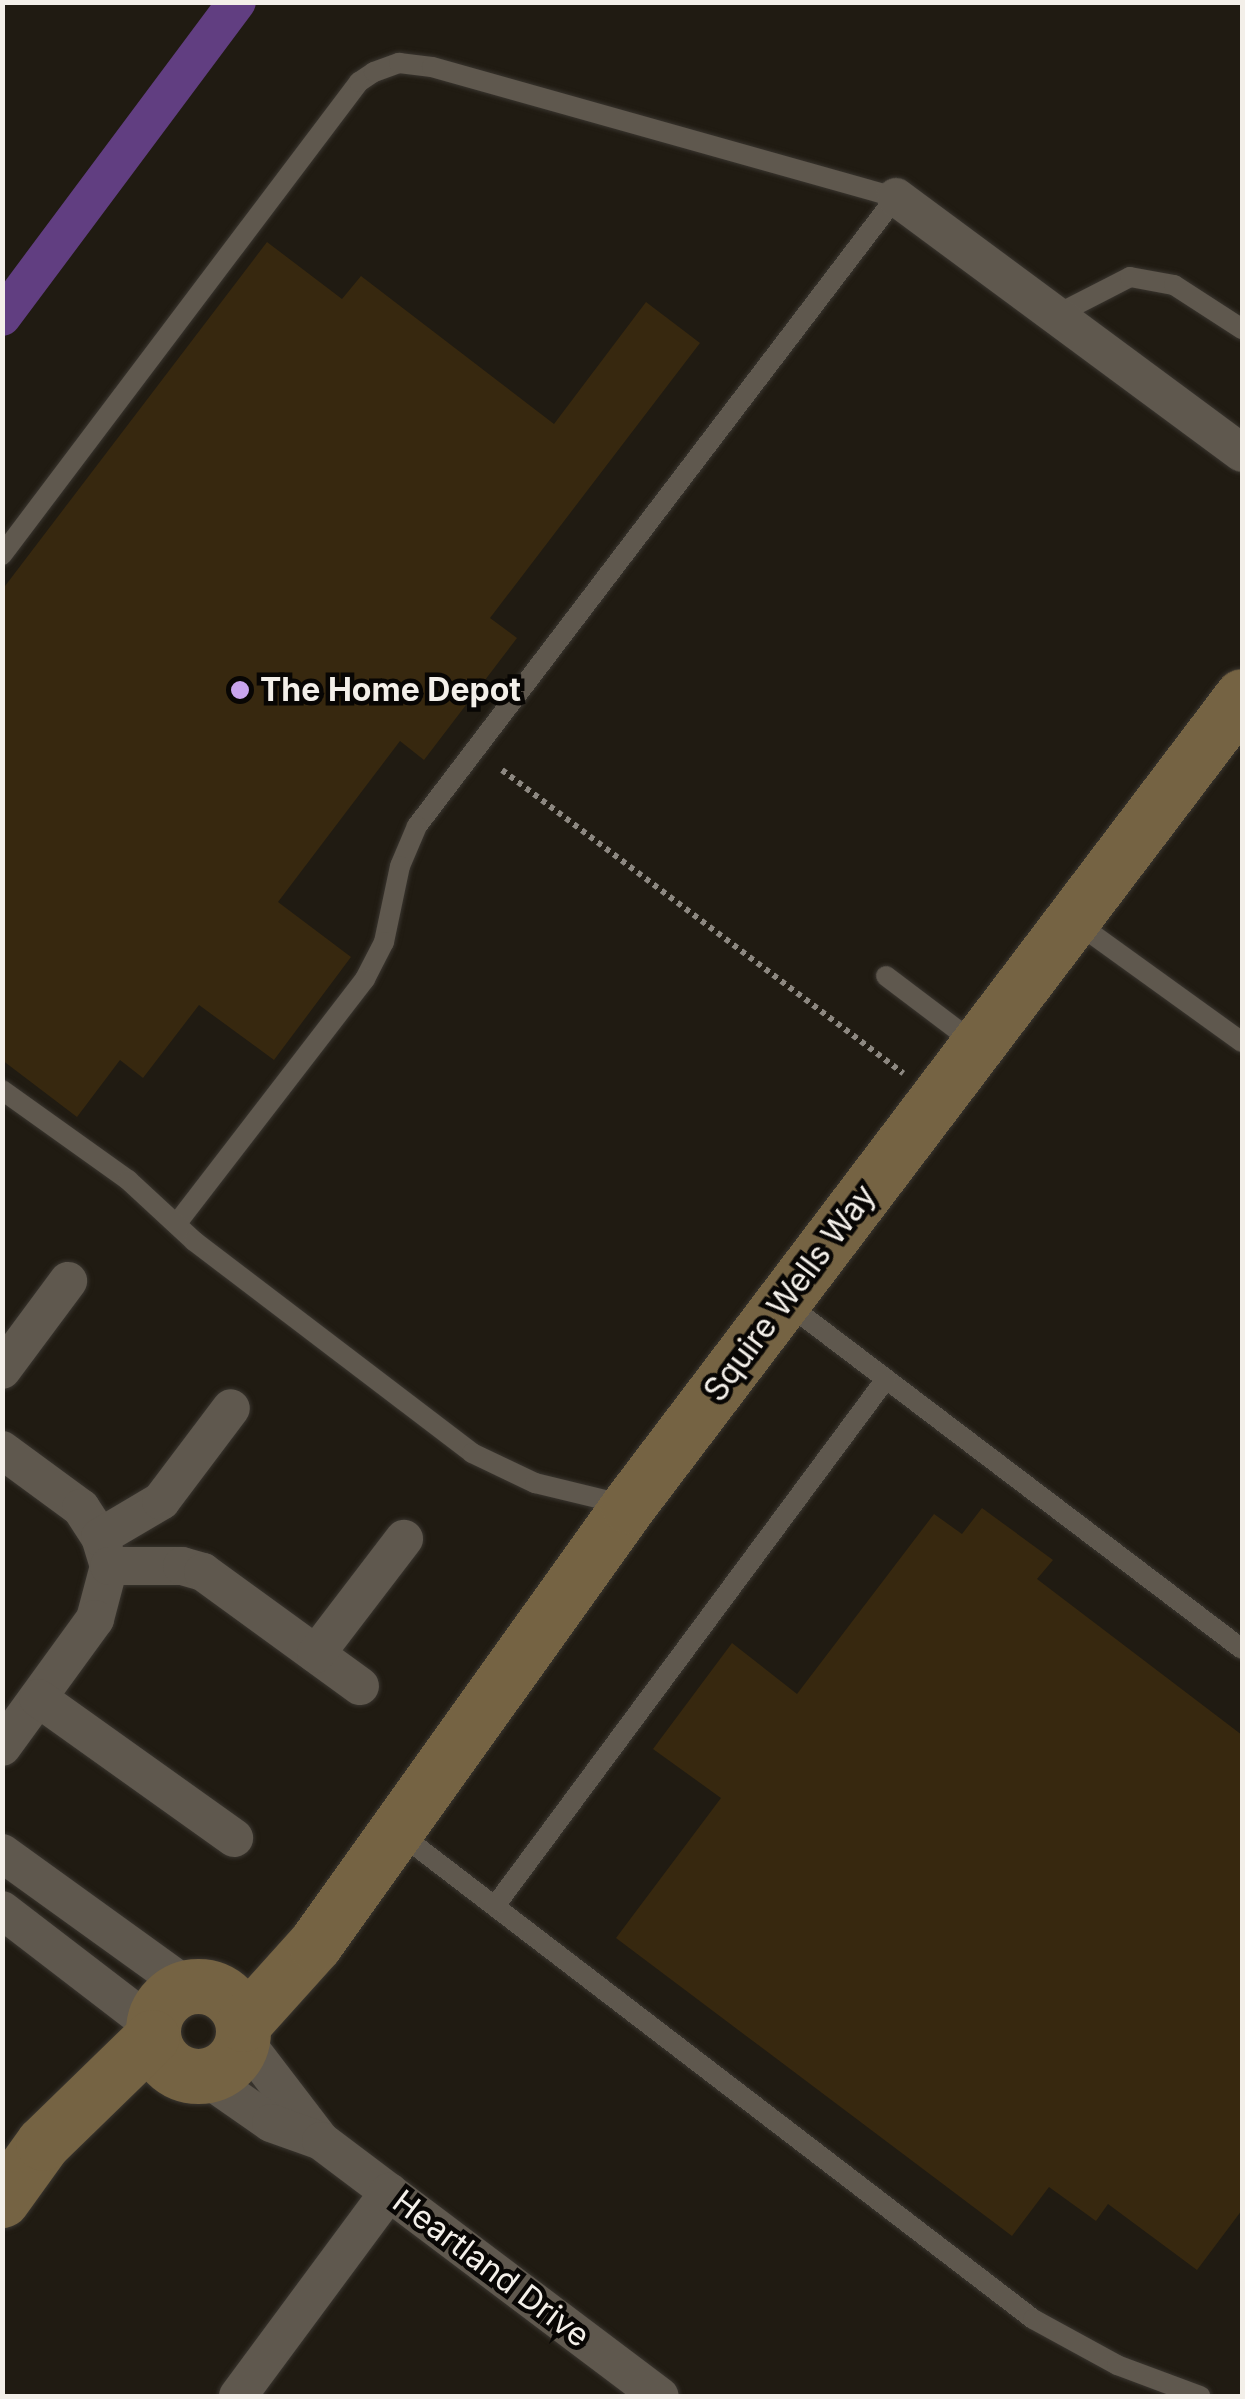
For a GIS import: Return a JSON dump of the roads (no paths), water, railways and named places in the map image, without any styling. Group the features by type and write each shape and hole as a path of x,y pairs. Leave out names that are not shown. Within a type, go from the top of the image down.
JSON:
{"street":[{"path":"896,197 1242,453"},
{"name":"Squire Wells Way","path":"243,2031 315,1944 345,1894 628,1506 1242,696"},
{"path":"2,1370 68,1281"},
{"path":"104,1551 170,1491 231,1408"},
{"path":"2,1450 81,1508 104,1551 96,1619 4,1742"},
{"path":"316,1654 404,1539"},
{"path":"104,1551 203,1572 360,1686"},
{"path":"38,1698 234,1838"},
{"path":"2,1854 64,1900 180,2031"},
{"name":"Squire Wells Way","path":"13,2189 42,2143 180,2031 234,1972 345,1894"},
{"path":"36,1936 64,1900"},
{"path":"2,1910 180,2031"},
{"path":"180,2031 228,1997 243,2031"},
{"name":"Heartland Drive","path":"180,2031 271,2123 321,2141 660,2396"},
{"name":"Heartland Drive","path":"243,2031 321,2141"},
{"path":"238,2396 389,2192"}],"lane":[{"path":"2,555 358,82 374,72 399,63 432,67 896,197 417,826 400,866 384,942 365,978 176,1224"},
{"path":"1056,315 1130,277 1174,285 1242,329"},
{"path":"1072,920 1242,1042"},
{"path":"886,976 978,1045"},
{"path":"2,1090 128,1180 176,1224 472,1453 535,1484 628,1506"},
{"path":"783,1302 1242,1649"},
{"path":"495,1906 886,1379"},
{"path":"394,1829 1033,2320 1117,2365 1200,2396"}],"waterway":[{"path":"2,317 237,2"}],"place":[{"name":"The Home Depot","path":"240,690"}]}
